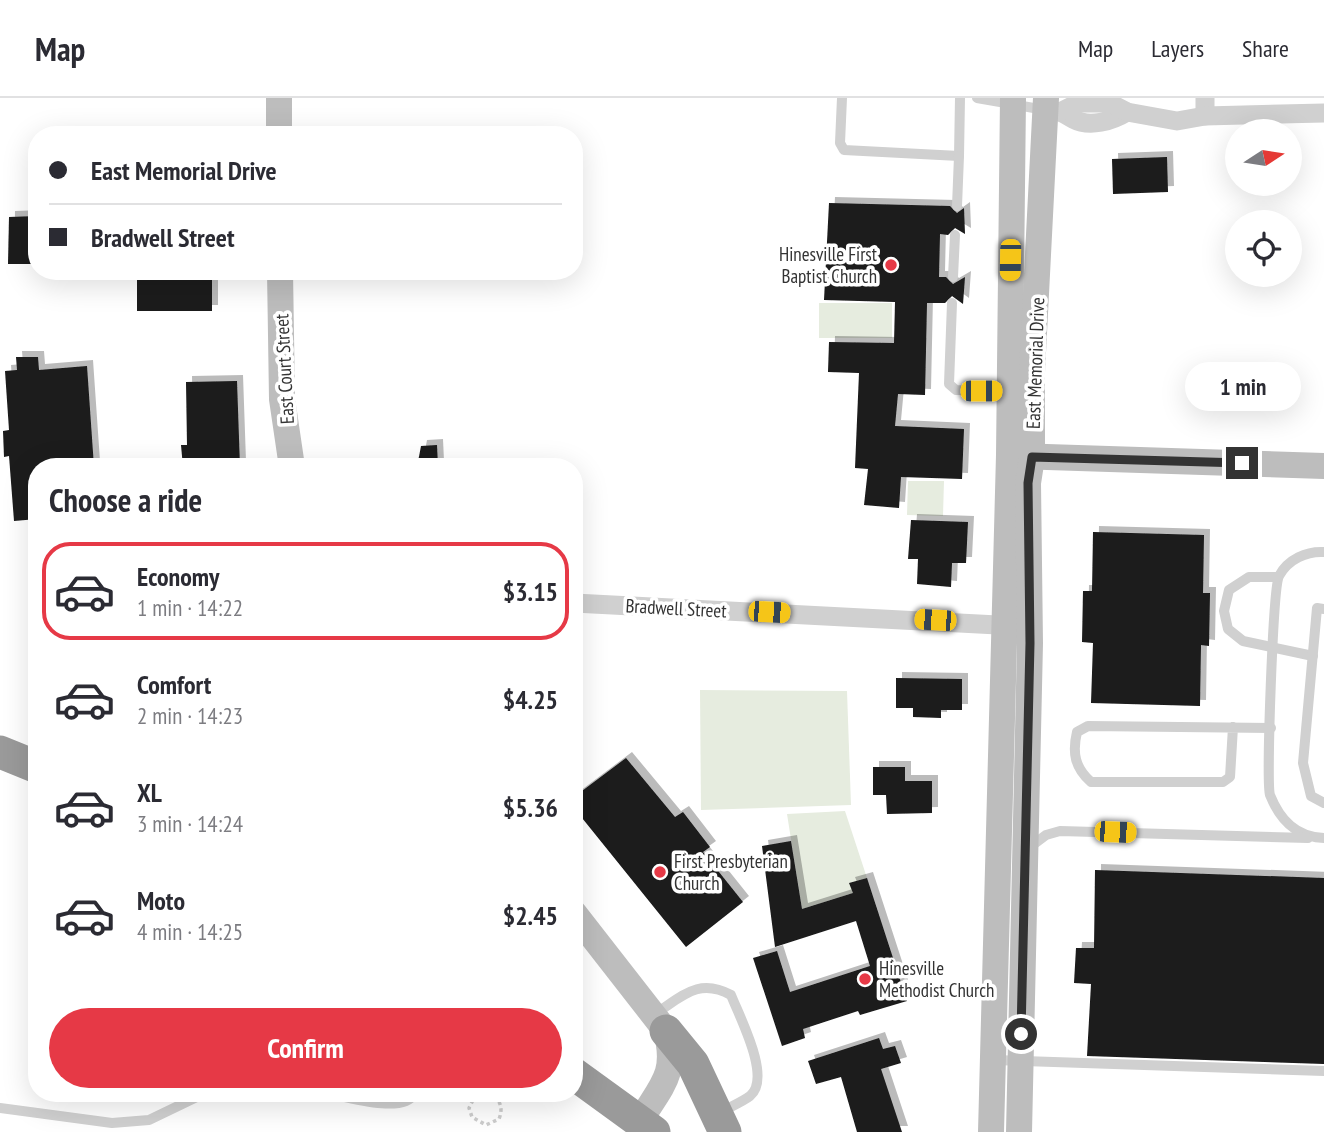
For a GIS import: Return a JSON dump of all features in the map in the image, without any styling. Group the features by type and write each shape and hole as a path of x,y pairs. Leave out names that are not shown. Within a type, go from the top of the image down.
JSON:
{"highway":[{"path":"0,752 28,763"},
{"path":"659,1023 693,1064 722,1123"},
{"path":"583,1080 647,1126"}],"main road":[{"path":"279,98 279,126"},
{"name":"East Memorial Drive","path":"1013,100 1008,391 1020,456"},
{"name":"East Memorial Drive","path":"991,1132 1016,626 1020,456 1032,372 1051,107"},
{"name":"East Court Street","path":"280,280 282,399 291,458"},
{"path":"1020,456 1324,466"},
{"name":"East Memorial Drive","path":"1016,626 1025,853 1019,1132"},
{"path":"583,925 659,1023 672,1053 669,1073 647,1126"}],"street":[{"path":"1051,107 1076,121 1109,122 1127,112 1177,121 1205,107 1324,113"},
{"name":"Bradwell Street","path":"583,603 1016,626"}],"lane":[{"path":"842,98 840,143 844,150 958,156"},
{"path":"957,206 960,98"},
{"path":"977,98 1013,100 1051,107"},
{"path":"953,277 955,235"},
{"path":"952,303 949,384 956,390 1008,391"},
{"path":"1308,838 1282,821 1269,792 1271,647 1278,577 1294,560 1312,551 1324,552"},
{"path":"1278,577 1249,577 1229,590 1224,611 1228,629 1243,640 1313,656"},
{"path":"1324,608 1317,608 1303,763 1311,796 1324,803"},
{"path":"1233,727 1230,777 1223,782 1091,782 1076,762 1074,746 1077,732 1088,726 1233,727 1271,729"},
{"path":"1025,853 1037,841 1060,831 1324,838"},
{"path":"659,1023 703,985 718,987 731,995 758,1066 759,1082 751,1095 722,1123"},
{"path":"993,1060 1324,1071"},
{"path":"0,1108 112,1123 149,1120 186,1102"},
{"path":"377,1102 405,1102"}],"path":[{"path":"472,1102 469,1108 472,1117 486,1125 499,1119 502,1111 500,1102"}],"shaded area":[{"path":"819,303 892,303 892,338 819,338"},
{"path":"908,481 944,481 943,516 907,515"},
{"path":"700,690 847,691 851,805 701,810"},
{"path":"845,811 867,878 850,883 853,893 802,909 787,814"}],"building":[{"path":"1167,157 1168,192 1113,194 1112,159"},
{"path":"829,203 950,206 957,213 964,208 965,234 955,228 948,235 940,234 939,277 946,277 953,284 965,277 963,304 952,296 945,303 927,303 925,395 898,394 895,426 964,429 962,479 901,477 899,508 864,505 868,469 855,468 859,373 828,372 829,342 894,343 895,302 824,300"},
{"path":"28,216 28,264 8,264 9,217"},
{"path":"137,280 212,280 212,311 137,311"},
{"path":"16,357 38,357 39,370 87,366 93,458 28,458 28,520 14,521 9,456 4,457 3,431 9,430 5,371 17,370"},
{"path":"237,381 240,458 182,458 181,445 187,445 186,382"},
{"path":"437,445 438,458 419,458 421,446"},
{"path":"911,520 968,522 966,563 952,563 951,587 917,584 918,559 908,559"},
{"path":"1093,532 1204,535 1203,593 1210,593 1209,646 1201,645 1200,706 1091,703 1093,643 1082,642 1083,591 1092,591"},
{"path":"896,678 962,679 962,710 941,710 941,718 913,717 913,708 896,708"},
{"path":"626,758 675,817 683,812 710,847 703,852 743,902 686,947 583,819 583,790"},
{"path":"873,767 905,767 905,781 932,781 932,813 887,814 886,795 873,795"},
{"name":"Hinesville Methodist Church","path":"791,841 802,909 853,893 849,883 867,878 907,1001 860,1015 858,1011 803,1029 805,1038 782,1046 753,958 777,951 790,992 870,966 856,921 775,947 762,846"},
{"path":"1095,870 1324,878 1324,1064 1087,1056 1091,984 1074,983 1076,948 1094,948"},
{"path":"879,1038 883,1049 895,1046 901,1063 881,1069 902,1132 857,1132 841,1077 816,1084 808,1061"}],"place":[{"name":"Hinesville First Baptist Church","path":"891,265"},
{"name":"First Presbyterian Church","path":"660,872"},
{"name":"Hinesville Methodist Church","path":"865,979"}],"route":[{"path":"1021,1034 1030,643 1028,483 1032,457 1242,463"}]}
